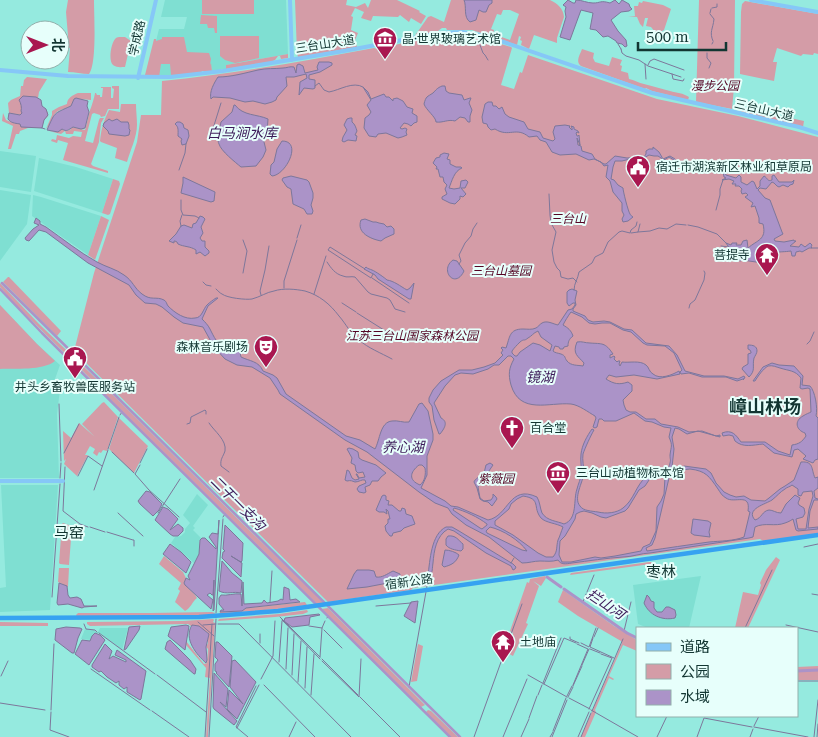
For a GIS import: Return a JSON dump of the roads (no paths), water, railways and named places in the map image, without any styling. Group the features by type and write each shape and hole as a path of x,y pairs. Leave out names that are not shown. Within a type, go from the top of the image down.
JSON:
{"highway":[{"name":"宿新公路","path":"0,619 180,620 280,613 318,606 818,536"},
{"name":"宿新公路","path":"426,591 818,536"}],"main road":[{"name":"学成路","path":"139,78 157,0"},
{"path":"291,0 293,60"},
{"path":"751,0 818,12"},
{"path":"760,0 818,12"},
{"name":"三台山大道","path":"0,71 60,76 139,78 189,76 344,53 439,35 461,34 474,35 504,43 653,94 818,133"},
{"path":"0,482 63,482"}],"water":[{"path":"464,0 492,0 492,3 486,12 479,10 476,20 470,22 466,15"},
{"path":"568,0 573,3 576,0 591,3 610,3 615,0 619,4 622,0 629,4 632,9 621,12 611,20 626,40 627,46 625,47 617,43 608,36 603,37 596,30 590,29 593,13 581,10 570,40 560,37 566,17 566,7 563,5"},
{"path":"319,62 329,62 332,65 320,72 309,75 309,79 315,80 315,88 304,88 299,95 300,82 307,78 306,74 286,77 287,86 276,100 265,104 230,98 213,97 211,99 211,91 218,77 233,76 261,69 291,67 294,67 296,73 297,65 299,64 303,66 305,73 318,70"},
{"path":"442,86 445,86 446,91 449,93 462,95 464,100 471,98 469,103 472,110 470,122 460,117 455,121 436,122 424,104 427,97"},
{"path":"363,87 371,99 384,94 393,101 393,99 397,98 403,101 407,107 413,109 412,113 417,116 417,122 411,126 404,123 400,128 407,129 407,135 398,138 386,133 378,134 376,137 369,136 364,128 365,118 371,112 367,105 371,100"},
{"path":"23,96 36,97 41,100 42,106 46,109 48,115 44,120 42,128 21,127 20,124 8,119 9,113 20,115 22,113 19,100"},
{"path":"76,98 88,101 89,112 85,128 73,127 69,130 62,129 58,132 47,130 55,114 71,106"},
{"path":"492,102 493,106 499,109 502,107 505,114 509,117 524,122 528,129 540,132 543,138 553,141 555,139 553,132 555,126 570,126 572,130 571,126 574,127 579,133 576,133 577,136 579,135 580,145 577,138 578,145 581,146 582,151 592,154 598,161 594,159 589,160 576,154 560,155 552,152 546,142 540,140 537,136 529,137 520,132 491,130 487,124 483,123 482,117 485,104"},
{"name":"白马涧水库","path":"234,105 246,113 268,119 267,132 263,138 266,150 256,166 241,167 225,153 218,143 221,133 219,131 221,122 232,112"},
{"path":"352,118 357,131 355,135 357,136 356,141 348,140 344,142 342,141 343,137 347,130 344,125 347,119"},
{"path":"109,119 112,121 117,119 121,122 128,122 129,135 109,134 103,126"},
{"path":"177,122 183,124 184,128 188,130 189,136 186,144 182,145 182,139 178,136 178,128 175,124"},
{"path":"282,141 288,142 292,152 282,170 272,176 270,174 271,165"},
{"path":"653,147 663,159 670,156 678,164 669,157 664,160 658,156 649,155 644,158 615,161 611,179 623,188 628,209 633,217 623,222 622,203 613,192 610,181 606,177 608,165 604,166 601,163 606,164 615,156 627,158 644,157 646,151 653,149"},
{"path":"444,153 449,154 447,159 450,160 450,164 462,168 455,174 449,188 460,188 461,181 466,180 468,182 465,188 461,188 466,194 463,197 460,196 460,199 455,204 442,199 447,194 445,189 447,185 443,177 440,177 438,169 436,169 437,167 433,163 436,158"},
{"path":"686,161 701,163 710,167 687,162 681,165 678,164"},
{"path":"713,167 724,171 726,175 736,178 739,175 741,182 747,185 752,181 754,182 757,189 764,176 768,180 772,180 774,175 779,182 792,182 794,180 793,184 788,187 783,185 779,187 772,182 766,189 760,188 758,190 765,198 770,200 783,234 774,239 775,241 794,240 796,241 790,246 799,247 801,244 805,247 810,243 812,248 796,252 795,256 792,256 791,251 777,252 772,255 767,263 736,260 738,256 732,252 726,243 741,245 743,241 747,240 748,248 762,237 764,233 763,224 759,223 755,206 751,207 753,203 745,197 748,195 746,193 742,194 742,189 739,186 732,184 734,181 729,179 722,180 726,178 723,172 712,169"},
{"path":"291,176 309,182 313,193 312,214 307,214 304,209 293,204 291,189 282,180"},
{"path":"183,177 215,192 214,201 211,202 181,193"},
{"path":"200,216 205,219 201,227 203,233 200,238 202,241 205,241 205,247 209,251 205,256 200,252 196,254 196,250 180,245 175,241 174,243 169,241 181,226 184,225 192,228"},
{"path":"36,218 40,221 40,224 84,254 124,275 142,294 164,300 171,309 184,317 197,318 208,304 218,298 208,306 202,319 218,342 225,348 236,344 241,357 256,363 263,371 277,378 286,394 346,436 360,440 375,449 381,432 388,422 409,422 419,404 422,403 428,411 433,440 427,456 427,475 421,488 451,506 458,507 488,520 501,513 515,498 528,494 537,497 542,513 547,518 564,524 568,522 573,514 581,476 582,451 592,429 594,430 583,454 584,473 578,494 578,503 583,509 604,513 621,510 627,505 646,477 663,472 669,467 671,442 669,437 671,428 645,421 634,413 616,421 599,419 595,428 593,427 595,416 577,406 571,404 528,404 515,394 511,385 509,371 514,359 511,356 508,356 499,365 494,365 488,369 473,374 461,373 455,375 434,403 441,418 445,421 445,426 439,434 429,398 441,381 459,370 472,370 495,363 503,355 501,348 506,348 511,334 515,330 534,329 546,322 558,325 568,310 572,309 575,305 573,303 569,306 567,303 567,292 572,289 577,291 576,305 573,311 593,322 610,322 624,329 632,330 646,343 669,346 677,355 685,371 704,376 724,376 738,379 744,376 745,378 737,381 726,377 702,377 689,373 681,374 682,370 674,353 665,346 647,345 631,332 623,330 610,323 589,323 571,312 563,325 569,329 573,336 568,346 560,349 555,346 553,351 564,355 570,364 583,366 584,363 576,354 575,349 577,342 580,342 605,346 613,354 610,355 610,358 614,356 617,362 620,361 620,366 622,362 644,363 652,373 659,377 679,371 680,374 657,379 634,375 616,377 609,375 606,379 617,384 628,382 632,385 632,391 623,400 626,410 636,412 646,419 655,419 661,424 678,427 689,432 696,431 687,434 675,428 672,437 674,449 673,470 676,471 684,466 706,469 724,492 736,497 744,496 751,500 765,501 794,480 801,462 808,463 815,478 818,477 818,488 814,491 815,498 818,500 814,500 810,511 808,528 818,527 818,529 798,531 793,519 781,524 755,527 753,537 749,538 568,564 559,562 558,560 522,563 489,537 466,525 452,514 448,508 435,503 367,452 345,440 280,394 270,378 252,367 237,365 225,359 214,347 203,327 183,323 162,307 156,304 145,303 129,285 88,263 46,232 39,230 29,241 26,240 25,238 39,225 34,223","holes":["538,331 541,337 552,345 550,351 533,343 515,356 512,351 520,342","419,465 425,468 425,477 420,485 412,478 414,470","690,469 700,471 709,477 721,494 729,500 744,500 747,502 748,511 750,512 744,537 647,551 646,548 652,545 655,538 669,478 671,474","661,475 665,477 664,494 657,507 656,531 650,544 643,547 641,551 562,562 559,555 560,541 565,536 576,514 584,511 606,518 625,511 639,490 653,476","792,485 798,489 798,495 801,496 803,492 812,491 813,496 806,529 798,529 796,519 803,517 805,513 804,508 798,503 800,498 795,495 786,504 781,513 769,510 755,520 753,516 754,510 772,500","523,496 529,497 535,501 541,518 563,527 556,553 553,557 546,557 538,553 495,525 495,521 509,509 511,504","454,508 471,514 487,524 482,529 453,510","490,527 500,530 515,539 527,551 486,531"]},
{"path":"365,219 384,224 387,227 391,226 394,229 394,234 381,241 365,235 360,225 361,220"},
{"path":"453,260 457,261 464,271 457,279 453,279 448,273 449,264"},
{"path":"366,267 407,290 414,283 411,299 364,269"},
{"path":"748,345 754,346 757,351 753,370 749,377 742,369 748,364 748,354 751,353"},
{"path":"772,363 794,366 803,376 802,385 810,386 813,392 816,416 818,418 818,459 813,463 803,459 806,456 798,449 794,450 792,457 774,453 763,444 745,445 735,441 733,436 723,436 722,433 731,432 741,442 765,442 778,451 790,455 792,445 797,444 806,436 798,428 797,423 800,418 811,412 810,389 800,388 801,378 799,375 792,371 768,366 753,381 763,367"},
{"path":"347,449 358,452 359,458 376,465 386,473 378,481 372,481 370,485 365,487 366,492 364,493 359,492 357,489 366,483 365,480 355,482 345,480 347,470 355,480 359,479 356,474 359,478 365,477 363,472 358,473 356,471 355,465 351,463 352,458"},
{"path":"490,463 493,465 478,487 480,498 484,501 491,500 493,494 496,497 497,499 492,506 480,499 474,482 484,473 486,465"},
{"path":"146,491 150,492 162,504 153,516 138,501"},
{"path":"384,495 386,500 389,501 388,505 392,505 399,511 402,508 405,509 406,514 412,516 415,524 390,536 385,526 388,523 388,519 390,519 388,511 386,509 387,514 376,510"},
{"path":"163,507 168,509 178,519 170,530 178,524 183,528 183,531 178,536 170,534 155,520"},
{"path":"693,519 711,523 710,537 691,533"},
{"path":"219,520 213,611 214,580 213,595 210,593 207,595 213,600 211,609 184,583 186,578 190,580 188,576 199,554 200,540 205,538 216,549 209,537 212,533 218,534"},
{"path":"225,525 243,543 242,561 231,556 242,563 241,577 222,558 225,551 223,549"},
{"path":"446,527 452,527 459,531 513,564 516,567 515,569 513,570 511,566 448,529 438,540 432,573 430,576 428,575 434,542 441,530"},
{"path":"448,536 455,537 463,544 461,551 446,545"},
{"path":"170,544 191,562 186,573 163,554"},
{"path":"445,550 459,555 453,563 444,567 442,565"},
{"path":"222,561 242,581 241,593 219,591"},
{"path":"357,570 374,571 376,577 384,576 393,571 400,574 400,581 347,589"},
{"path":"243,582 244,604 262,603 264,600 267,603 283,600 284,587 289,589 290,600 296,599 300,602 246,608 242,611 220,612 224,610 219,604 221,595 241,594 242,606"},
{"path":"59,583 67,586 70,598 77,597 81,599 84,606 97,606 82,608 68,604 58,605"},
{"path":"647,595 654,602 654,608 657,612 662,612 666,607 669,607 675,610 675,618 661,618 649,611 644,603"},
{"path":"418,601 415,623 404,616 411,602"},
{"path":"319,614 310,617 309,625 292,627 284,621 285,618"},
{"path":"192,625 199,626 209,634 206,647 206,663 195,651 190,641 189,636"},
{"path":"140,626 139,630 124,650 129,627"},
{"path":"189,626 185,650 168,636 171,627"},
{"path":"66,627 82,629 74,653 55,640 56,629"},
{"path":"95,633 105,640 89,665 75,654 82,640 90,641"},
{"path":"170,640 190,660 196,669 195,674 165,649 167,642"},
{"path":"216,642 232,656 229,687 215,671 215,664 218,660 215,657"},
{"path":"105,644 112,651 109,659 113,656 126,662 126,660 115,655 117,650 146,671 140,700 127,692 127,687 124,689 119,685 119,681 116,683 101,671 99,672 92,667"},
{"path":"235,660 256,682 237,719 227,709 229,690 243,704 230,687 232,661"},
{"path":"214,673 228,689 226,707 220,702 237,721 234,725 213,707"}],"waterway":[{"path":"712,8 717,7 717,4"},
{"path":"710,13 711,9"},
{"path":"710,14 714,19 711,33 713,41"},
{"path":"618,44 621,49"},
{"path":"480,45 488,60"},
{"path":"621,49 622,53 626,56 681,77"},
{"path":"707,53 707,58 711,63 709,68"},
{"path":"648,65 654,59 684,70"},
{"path":"645,64 646,79"},
{"path":"672,74 673,79 683,81 684,79"},
{"path":"315,86 319,83 324,90 329,92 351,85 363,87"},
{"path":"211,135 221,103"},
{"path":"179,170 186,144"},
{"path":"716,210 723,180"},
{"path":"549,194 551,223 556,232 552,250 554,262 560,271 561,277 573,278 577,282"},
{"path":"181,200 183,215 199,218"},
{"path":"181,226 182,215"},
{"path":"574,290 579,272 592,263 595,257 603,253 608,242 619,232 630,233 637,222"},
{"path":"459,264 461,261 459,255 477,223"},
{"path":"631,233 638,232 640,224"},
{"path":"638,232 659,228 667,229 676,224 686,225"},
{"path":"297,238 301,225"},
{"path":"688,225 717,234 726,243"},
{"path":"243,240 247,251 243,273"},
{"path":"284,288 284,281 297,240"},
{"path":"261,295 260,291 269,246"},
{"path":"721,246 729,247"},
{"path":"365,269 330,247 328,250 371,278 373,274"},
{"path":"812,248 818,248"},
{"path":"314,294 326,256"},
{"path":"327,262 338,274 346,277 355,277 368,292 387,298 395,309 405,312"},
{"path":"689,308 690,304 695,300 704,280 704,271"},
{"path":"372,278 409,303"},
{"path":"203,282 211,286"},
{"name":"二干一支沟","path":"2,283 460,737"},
{"path":"0,289 42,333 450,737"},
{"path":"216,289 228,297 245,299 252,299 281,289 305,291 324,300 359,340 392,359"},
{"path":"342,303 356,312"},
{"path":"357,313 395,337"},
{"path":"807,344 814,332"},
{"path":"59,404 61,461"},
{"path":"187,424 190,423 191,417 205,410 206,414"},
{"path":"108,449 119,417"},
{"path":"209,423 224,443 225,451 221,460 221,466 229,472"},
{"path":"64,453 79,424"},
{"path":"140,463 147,449"},
{"path":"94,490 108,450"},
{"path":"112,452 134,473"},
{"path":"78,476 88,456 102,466"},
{"path":"60,478 61,463"},
{"path":"140,465 135,474 149,490 179,517"},
{"path":"65,467 63,511 80,524 88,527"},
{"path":"158,513 180,479"},
{"path":"52,597 60,484"},
{"path":"118,513 143,536"},
{"path":"216,613 223,519"},
{"path":"90,527 105,532"},
{"path":"107,532 134,540 134,546"},
{"path":"804,547 818,544"},
{"path":"511,563 514,558"},
{"path":"745,627 772,570"},
{"path":"270,602 272,571"},
{"path":"409,687 429,575"},
{"path":"587,592 594,575"},
{"name":"拦山河","path":"547,577 561,587"},
{"name":"拦山河","path":"564,589 636,638"},
{"path":"583,602 586,594"},
{"path":"812,594 818,595"},
{"path":"624,631 631,602"},
{"path":"376,606 411,603"},
{"path":"502,659 522,604"},
{"path":"280,617 320,657"},
{"path":"209,737 216,619"},
{"path":"282,620 320,659"},
{"path":"261,679 273,656 275,621"},
{"path":"279,662 282,621"},
{"path":"320,657 322,628 325,621"},
{"path":"198,622 214,636"},
{"path":"84,624 86,629 97,632"},
{"path":"205,737 212,624"},
{"path":"203,625 216,624"},
{"path":"218,624 239,624 351,737"},
{"path":"786,625 795,627"},
{"path":"309,626 322,628"},
{"path":"286,669 288,628"},
{"path":"581,643 589,647 596,628"},
{"path":"594,637 598,628"},
{"path":"798,628 818,632"},
{"path":"324,630 342,648"},
{"path":"99,633 155,674"},
{"path":"260,634 260,643"},
{"path":"292,675 294,634"},
{"path":"570,637 570,639 579,643"},
{"path":"543,683 561,638"},
{"path":"544,684 564,638 576,643"},
{"path":"593,638 590,647 614,658"},
{"path":"592,711 623,639"},
{"path":"298,682 301,641"},
{"path":"51,710 54,644"},
{"path":"573,685 588,649 577,644"},
{"path":"305,688 307,647"},
{"path":"582,665 589,649"},
{"path":"590,649 600,653"},
{"path":"311,695 314,654"},
{"path":"589,709 612,658 601,654"},
{"path":"322,659 358,695"},
{"path":"322,661 359,697 361,659"},
{"path":"1,676 8,661"},
{"path":"474,737 501,662"},
{"path":"573,686 582,666"},
{"path":"91,669 150,710"},
{"name":"拦山河","path":"798,671 818,670"},
{"path":"157,675 206,712"},
{"path":"528,675 567,697"},
{"path":"503,737 527,679"},
{"path":"798,681 818,681"},
{"path":"237,728 259,685"},
{"path":"264,685 315,737"},
{"path":"538,695 542,685"},
{"path":"248,737 236,727 256,686"},
{"path":"567,696 572,686"},
{"path":"568,697 573,687"},
{"path":"529,718 537,696"},
{"path":"360,697 400,737"},
{"path":"553,731 566,698"},
{"path":"569,698 590,709"},
{"path":"552,737 567,700"},
{"path":"814,737 818,700"},
{"path":"0,703 45,710"},
{"path":"591,710 638,737"},
{"path":"152,711 189,737"},
{"path":"51,712 50,730 69,737"},
{"path":"578,737 589,712"},
{"path":"581,737 591,713"},
{"path":"657,737 667,717"},
{"path":"754,726 758,717"},
{"path":"697,737 704,718 752,727"},
{"path":"521,737 529,719"},
{"path":"289,737 296,722"},
{"path":"817,737 818,724"},
{"path":"754,727 808,737"},
{"path":"750,737 753,729"},
{"path":"550,737 553,732"}],"place":[{"name":"晶·世界玻璃艺术馆","path":"385,60"},
{"name":"宿迁市湖滨新区林业和草原局","path":"638,188"},
{"name":"菩提寺","path":"767,276"},
{"name":"森林音乐剧场","path":"266,368"},
{"name":"井头乡畜牧兽医服务站","path":"75,379"},
{"name":"百合堂","path":"512,449"},
{"name":"三台山动植物标本馆","path":"558,494"},
{"name":"土地庙","path":"503,663"}],"district":[{"name":"嶂山林场","path":"765,406"},
{"name":"马窑","path":"69,533"},
{"name":"枣林","path":"661,572"}],"park label":[{"name":"漫步公园","path":"715,86"},
{"name":"三台山","path":"568,219"},
{"name":"三台山墓园","path":"501,271"},
{"name":"江苏三台山国家森林公园","path":"412,336"},
{"name":"紫薇园","path":"496,479"}],"water label":[{"name":"镜湖","path":"540,377"},
{"name":"养心湖","path":"403,447"}]}
